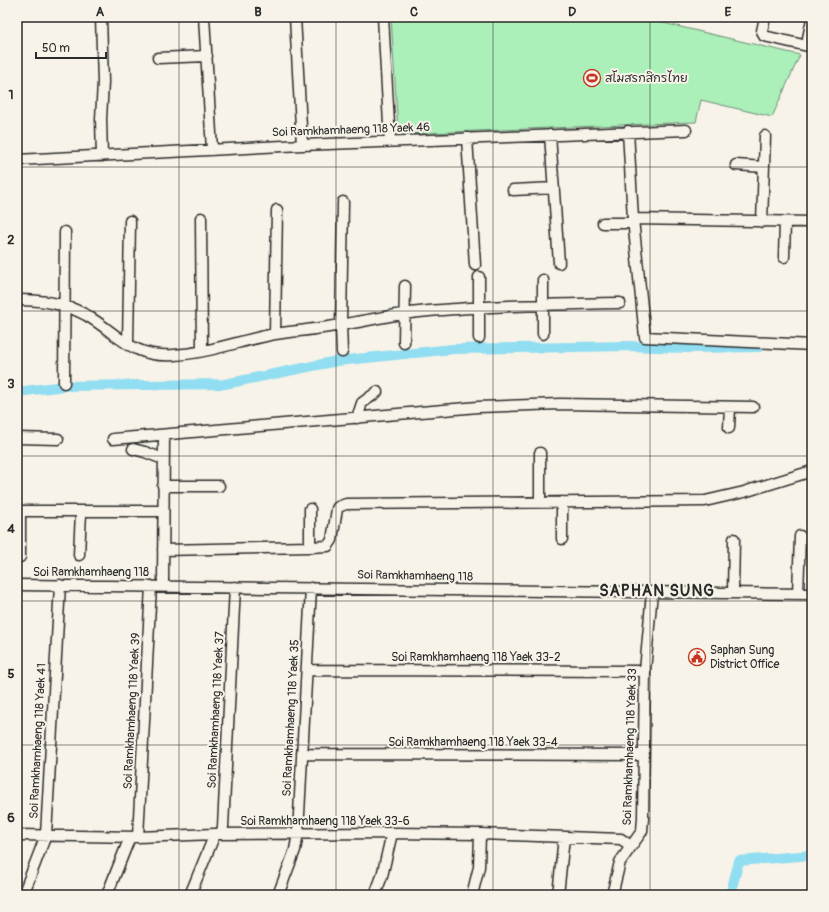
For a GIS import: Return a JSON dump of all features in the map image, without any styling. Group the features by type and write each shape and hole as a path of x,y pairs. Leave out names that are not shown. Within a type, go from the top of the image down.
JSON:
{"street":[{"path":"101,17 103,82 101,119 102,156"},
{"path":"204,17 212,150"},
{"path":"295,17 302,145"},
{"path":"383,17 390,142"},
{"path":"765,17 762,31 764,36 810,43 812,19"},
{"path":"158,58 207,56"},
{"name":"Soi Ramkhamhaeng 118 Yaek 46","path":"17,160 302,145 686,130"},
{"path":"628,132 633,221 645,337 812,345"},
{"path":"550,135 559,263"},
{"path":"762,222 766,136"},
{"path":"467,138 475,265"},
{"path":"736,165 764,167"},
{"path":"513,190 554,188"},
{"path":"342,352 343,202"},
{"path":"275,334 277,210"},
{"path":"201,218 202,351"},
{"path":"128,345 130,221"},
{"path":"603,223 633,221 812,222"},
{"path":"784,257 785,222"},
{"path":"64,382 65,232"},
{"path":"479,277 479,338"},
{"path":"543,280 543,334"},
{"path":"404,343 405,286"},
{"path":"17,300 48,301 64,305 86,315 128,345 142,352 156,355 174,356 275,334 419,312 544,304 620,303"},
{"path":"357,418 362,403 377,392"},
{"path":"113,439 164,436 478,407 560,404 753,407"},
{"path":"729,428 730,407"},
{"path":"163,586 164,436"},
{"path":"17,438 58,439"},
{"path":"133,449 163,459"},
{"path":"540,453 540,502"},
{"path":"163,550 328,546 332,540 336,509 341,505 705,501 744,492 812,471"},
{"path":"163,486 219,486"},
{"path":"562,502 562,539"},
{"path":"310,510 310,547"},
{"path":"20,557 18,511 163,511"},
{"path":"79,555 81,512"},
{"path":"798,594 800,536"},
{"path":"733,593 734,539"},
{"name":"Soi Ramkhamhaeng 118","path":"17,585 812,594"},
{"name":"Soi Ramkhamhaeng 118 Yaek 41","path":"23,895 46,835 60,585"},
{"name":"Soi Ramkhamhaeng 118 Yaek 39","path":"107,895 134,837 151,586"},
{"name":"Soi Ramkhamhaeng 118 Yaek 37","path":"190,895 218,834 223,827 236,587"},
{"name":"Soi Ramkhamhaeng 118 Yaek 35","path":"278,895 294,850 298,833 311,588"},
{"name":"Soi Ramkhamhaeng 118 Yaek 33","path":"612,895 620,862 642,831 645,671 652,592"},
{"name":"Soi Ramkhamhaeng 118 Yaek 33-2","path":"307,670 645,671"},
{"name":"Soi Ramkhamhaeng 118 Yaek 33-4","path":"302,754 643,755"},
{"name":"Soi Ramkhamhaeng 118 Yaek 33-6","path":"17,835 134,837 298,833 480,834 622,839 631,846"},
{"path":"374,895 382,876 392,833"},
{"path":"472,895 479,867 480,834"},
{"path":"558,895 564,837"}],"green space":[{"name":"สโมสรกสิกรไทย","path":"391,17 638,17 800,55 772,117 701,100 696,122 404,134 398,132"}],"waterway":[{"path":"17,392 64,386 225,384 337,361 453,349 627,346 686,348 760,347"},
{"path":"730,895 739,861 812,855"}],"place":[{"name":"สโมสรกสิกรไทย","path":"592,78"},
{"name":"Saphan Sung District Office","path":"697,657"}],"district":[{"name":"SAPHAN SUNG","path":"657,591"}]}
